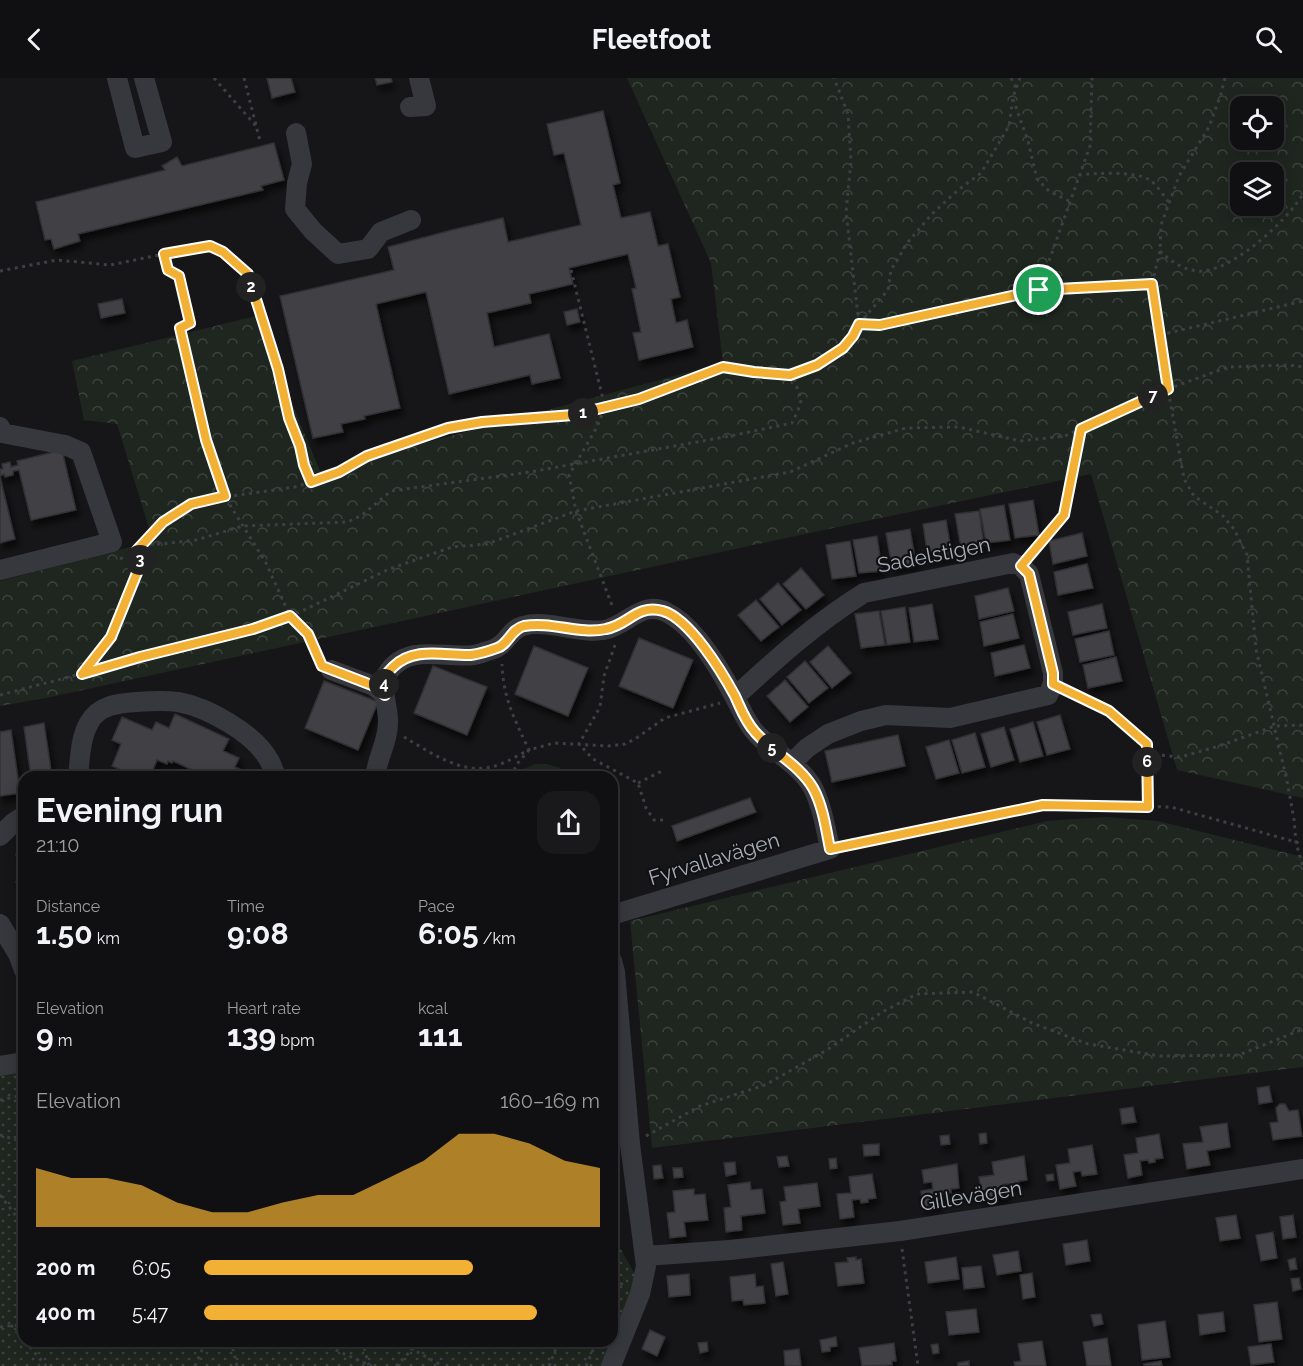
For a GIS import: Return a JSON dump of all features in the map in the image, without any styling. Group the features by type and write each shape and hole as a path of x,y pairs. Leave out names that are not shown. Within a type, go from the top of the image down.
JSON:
{"street":[{"path":"117,78 135,148 162,142 144,78"},
{"path":"410,107 426,106 419,78"},
{"path":"296,133 302,164 297,183 295,208 313,231 338,254 368,249 381,232 411,220"},
{"path":"0,570 112,542 81,452 65,445 1,430"},
{"name":"Sadelstigen","path":"735,697 782,654 864,593 1013,564 1021,566 1029,574 1053,673 1053,684"},
{"path":"376,771 387,728 383,681 388,672 405,657 416,654 474,655 501,647 510,634 523,626 551,625 587,631 603,630 620,626 635,613 650,609 666,612 684,625 701,643 735,697 743,716 755,732 804,776 813,789 830,849"},
{"path":"331,670 374,686 385,695"},
{"path":"792,763 807,748 828,734 861,721 886,715 950,718 1048,695 1053,684"},
{"path":"79,771 85,735 96,713 107,706 125,702 153,701 187,704 219,717 258,745 274,771"},
{"path":"0,836 18,820"},
{"name":"Fyrvallavägen","path":"618,913 830,849"},
{"path":"0,924 18,954"},
{"path":"611,1366 640,1294 646,1266 630,1142 618,1005"},
{"path":"0,1066 18,1063"},
{"name":"Gillevägen","path":"645,1256 730,1250 900,1231 1303,1169"}],"path":[{"path":"214,78 256,127"},
{"path":"244,78 260,141"},
{"path":"834,78 848,114 851,161 846,212 859,324"},
{"path":"1011,78 1016,88"},
{"path":"82,674 111,637 141,563 137,550 163,522 191,504 225,496 295,487 339,472 367,456 448,428 482,422 573,415 639,399 723,367 754,372 793,374 817,365 843,348 859,324 888,290 891,270 908,242 932,214 981,172 1010,126 1013,97 1020,78"},
{"path":"1039,290 1090,146 1092,78"},
{"path":"1225,78 1209,127 1179,176 1169,202 1161,225 1160,251 1152,284 1184,479 1194,496 1222,516 1234,529 1247,555 1256,649 1275,726 1294,819 1296,842 1303,868"},
{"path":"1013,97 1028,141 1037,179 1049,191 1069,201"},
{"path":"1079,175 1128,174 1149,180 1169,202"},
{"path":"1160,251 1176,266 1198,271 1220,266 1251,249 1297,204 1303,194"},
{"path":"0,272 57,260 110,265 210,246 223,252 248,274 278,369 289,418 311,482"},
{"path":"164,254 168,270 179,276 190,323 180,328 206,440 225,496 266,564 290,616 308,634 322,666 331,670"},
{"path":"572,270 604,408 597,427 569,475 576,511 620,626 604,676 600,708 579,744"},
{"path":"859,324 880,325 1039,290 1152,284"},
{"path":"1160,335 1303,301"},
{"path":"0,695 253,629 290,616 387,570 452,546 487,544 576,511 790,472 853,443 906,428 959,427 1020,441 1065,436 1168,389 1228,367 1289,365 1303,367"},
{"path":"142,544 196,540 243,526 348,522 362,515 391,491 469,482 792,423 801,398 794,385 793,374"},
{"path":"1021,566 1064,515 1081,429"},
{"path":"501,647 503,682 510,711 529,750"},
{"path":"1053,684 1109,711 1147,744 1148,807"},
{"path":"387,728 437,756 461,766 494,767 529,750 554,743 608,746 625,744 665,718 692,712 735,697"},
{"path":"1147,754 1181,757 1275,726 1303,725"},
{"path":"579,744 593,759 616,771"},
{"path":"514,771 529,750"},
{"path":"638,783 664,770"},
{"path":"618,772 638,783 646,808 654,820 665,820"},
{"path":"830,849 1043,805 1171,807 1303,844"},
{"path":"630,1142 700,1106 765,1085 827,1050 882,1012 917,994 973,992 1032,1023 1088,1044 1160,1056 1239,1055 1303,1029"},
{"path":"0,1100 18,1096"},
{"path":"0,1135 18,1141"},
{"path":"0,1196 18,1218"},
{"path":"900,1231 918,1366"},
{"path":"618,1292 627,1271"},
{"path":"0,1327 18,1324"},
{"path":"11,1325 18,1334"},
{"path":"29,1347 46,1366"},
{"path":"195,1366 203,1347"},
{"path":"232,1347 237,1366"},
{"path":"329,1347 370,1365"},
{"path":"364,1347 370,1365"},
{"path":"408,1347 443,1366"},
{"path":"549,1366 557,1347"},
{"path":"586,1366 594,1347"},
{"path":"396,1366 412,1349"}],"green space":[{"path":"627,78 1303,78 1303,798 1177,770 1091,474 0,706 0,581 153,541 117,424 84,420 72,361 256,316 320,471 723,363 711,263"},
{"path":"535,764 547,764 560,768 559,771 519,771"},
{"path":"1105,817 1158,821 1303,857 1303,1067 652,1148 630,921 1047,821"},
{"path":"18,1072 18,1347 612,1347 604,1366 0,1366 0,1074"},
{"path":"618,1235 619,1246 640,1283 618,1334"}],"building":[{"path":"267,78 291,78 295,92 272,98"},
{"path":"375,78 391,78 392,82 377,85"},
{"path":"603,111 620,183 613,185 621,218 650,212 658,246 668,244 680,297 671,299 676,323 687,320 693,347 639,360 633,333 641,332 632,289 636,288 628,254 569,268 573,284 529,294 531,303 487,313 494,347 549,334 560,378 532,384 530,375 449,394 426,292 376,304 400,408 364,416 365,419 341,424 343,432 313,438 280,296 394,270 388,247 452,230 503,218 508,242 581,225 564,153 554,155 547,124"},
{"path":"274,143 284,180 261,186 263,190 78,234 80,241 54,249 51,239 45,240 36,202 165,170 162,166 177,157 182,166"},
{"path":"122,299 125,313 101,318 98,304"},
{"path":"577,309 580,322 567,325 564,312"},
{"path":"62,450 76,510 31,520 19,470 13,471 13,475 0,476 0,469 3,469 2,464 10,462 11,467 18,465 17,461"},
{"path":"0,477 15,539 0,543"},
{"path":"1033,500 1039,535 1015,538 1009,504"},
{"path":"1004,505 1010,540 986,543 980,509"},
{"path":"979,511 984,545 961,548 955,514"},
{"path":"946,520 952,555 928,558 923,524"},
{"path":"910,529 916,564 892,567 886,533"},
{"path":"1082,533 1087,556 1053,564 1049,541"},
{"path":"877,536 882,571 859,573 853,540"},
{"path":"850,541 856,576 832,579 826,545"},
{"path":"1087,564 1093,588 1058,595 1054,572"},
{"path":"801,568 824,595 806,609 783,584"},
{"path":"778,583 801,610 782,625 760,599"},
{"path":"1008,588 1014,611 979,619 975,596"},
{"path":"756,600 779,627 761,641 738,615"},
{"path":"932,604 938,639 914,642 909,608"},
{"path":"1102,604 1107,628 1073,635 1068,612"},
{"path":"905,607 910,642 887,645 881,611"},
{"path":"879,611 885,645 861,648 855,614"},
{"path":"1013,614 1019,638 984,646 980,622"},
{"path":"1109,631 1114,655 1080,662 1075,639"},
{"path":"639,638 693,660 673,708 619,686"},
{"path":"1024,645 1030,668 995,676 991,653"},
{"path":"534,646 588,668 568,716 515,694"},
{"path":"828,646 851,673 832,688 810,662"},
{"path":"1116,657 1122,681 1088,688 1083,665"},
{"path":"805,661 828,688 809,703 787,677"},
{"path":"433,666 487,687 467,735 414,713"},
{"path":"785,680 808,707 790,722 767,696"},
{"path":"324,681 378,702 358,750 305,728"},
{"path":"175,714 229,739 223,751 239,758 235,767 244,771 195,771 173,761 172,763 168,761 167,764 157,760 152,771 123,771 112,766 121,744 112,740 122,717 152,730 156,722 169,728"},
{"path":"1060,715 1070,749 1047,755 1037,722"},
{"path":"1033,722 1043,756 1020,762 1010,729"},
{"path":"44,723 51,771 30,771 24,727"},
{"path":"1004,727 1014,760 991,767 981,734"},
{"path":"11,730 18,793 0,796 0,732"},
{"path":"975,733 985,767 962,773 952,740"},
{"path":"898,735 905,766 832,782 825,751"},
{"path":"949,740 959,773 936,779 926,747"},
{"path":"750,798 756,812 677,841 672,826"},
{"path":"1269,1086 1272,1102 1259,1104 1257,1088"},
{"path":"1280,1104 1285,1104 1289,1111 1298,1110 1302,1136 1273,1140 1270,1123 1278,1122 1276,1108"},
{"path":"1133,1107 1136,1122 1122,1124 1120,1109"},
{"path":"1227,1123 1230,1147 1207,1151 1210,1165 1187,1169 1183,1144 1203,1142 1200,1127"},
{"path":"986,1133 987,1143 980,1144 979,1134"},
{"path":"1159,1134 1163,1158 1149,1163 1148,1160 1140,1161 1142,1175 1128,1178 1124,1155 1138,1153 1136,1138"},
{"path":"949,1135 950,1144 941,1145 940,1136"},
{"path":"879,1144 879,1155 864,1156 863,1145"},
{"path":"1092,1145 1097,1174 1082,1176 1081,1171 1073,1172 1076,1186 1060,1189 1056,1165 1070,1163 1068,1149"},
{"path":"787,1156 789,1166 779,1167 777,1157"},
{"path":"1024,1156 1027,1180 1019,1181 1019,1184 1005,1184 1007,1197 983,1201 979,1177 994,1175 992,1162"},
{"path":"836,1158 837,1168 830,1169 829,1159"},
{"path":"735,1162 736,1174 726,1176 724,1163"},
{"path":"957,1164 959,1188 951,1189 951,1193 937,1192 939,1205 923,1207 921,1191 933,1189 932,1182 924,1183 922,1170"},
{"path":"661,1165 663,1178 654,1179 653,1166"},
{"path":"673,1168 682,1168 683,1177 674,1178"},
{"path":"872,1174 876,1198 861,1203 860,1199 852,1200 854,1217 840,1219 837,1194 851,1193 849,1177"},
{"path":"1053,1174 1054,1180 1047,1181 1046,1175"},
{"path":"750,1182 751,1190 762,1189 765,1213 741,1216 742,1230 726,1232 724,1208 731,1207 728,1185"},
{"path":"817,1183 820,1206 798,1209 800,1223 783,1225 780,1202 786,1201 784,1187"},
{"path":"694,1189 694,1195 705,1194 708,1220 684,1222 686,1236 670,1238 667,1213 675,1212 673,1191"},
{"path":"1236,1215 1240,1238 1220,1241 1216,1218"},
{"path":"1293,1215 1296,1237 1283,1239 1280,1217"},
{"path":"1273,1232 1277,1258 1261,1261 1256,1235"},
{"path":"1087,1240 1090,1261 1066,1265 1063,1244"},
{"path":"1018,1251 1021,1271 997,1275 993,1255"},
{"path":"856,1257 856,1260 861,1259 864,1283 838,1286 835,1263 848,1262 847,1258"},
{"path":"956,1257 959,1279 928,1283 925,1262"},
{"path":"1295,1258 1297,1269 1290,1270 1288,1260"},
{"path":"783,1262 788,1294 776,1296 771,1264"},
{"path":"981,1266 984,1287 964,1289 962,1268"},
{"path":"1032,1273 1035,1297 1023,1299 1020,1275"},
{"path":"689,1274 690,1295 669,1297 667,1276"},
{"path":"755,1274 756,1287 763,1286 765,1303 744,1305 743,1300 732,1301 730,1277"},
{"path":"1299,1278 1301,1289 1293,1291 1291,1279"},
{"path":"1277,1302 1282,1339 1259,1342 1254,1305"},
{"path":"976,1309 979,1332 949,1335 946,1312"},
{"path":"1223,1312 1225,1331 1200,1335 1198,1315"},
{"path":"1101,1314 1103,1324 1094,1326 1091,1315"},
{"path":"1165,1321 1170,1357 1142,1360 1138,1325"},
{"path":"650,1330 665,1337 657,1356 642,1349"},
{"path":"836,1337 837,1346 830,1347 830,1351 822,1352 820,1340"},
{"path":"1107,1338 1111,1366 1087,1366 1083,1342"},
{"path":"1042,1341 1046,1366 1015,1366 1014,1362 1021,1361 1018,1344"},
{"path":"707,1342 708,1351 700,1353 698,1343"},
{"path":"894,1343 896,1361 892,1361 892,1365 862,1366 859,1348"},
{"path":"938,1344 939,1353 933,1354 931,1345"},
{"path":"1271,1344 1274,1362 1251,1365 1248,1347"},
{"path":"799,1349 801,1366 785,1366 784,1351"},
{"path":"969,1361 969,1366 958,1366 958,1363"},
{"path":"1161,1361 1162,1366 1144,1366 1144,1364"}],"route":[{"path":"210,246 223,252 248,274 278,369 289,418 311,482 339,472 367,456 401,442 448,428 482,422 573,415 639,399 723,367 790,375 817,365 843,348 859,324 880,325 1039,290 1152,284 1168,389 1081,429 1064,515 1021,566 1029,574 1053,673 1053,684 1109,711 1147,744 1148,807 1043,805 830,849 819,804 804,776 755,732 743,716 735,697 701,643 684,625 666,612 650,609 635,613 620,626 603,630 587,631 551,625 523,626 510,634 501,647 474,655 416,654 405,657 388,672 383,681 385,695 374,686 322,666 308,634 290,616 253,629 82,674 111,637 141,563 137,550 163,522 191,504 225,496 206,440 180,328 190,323 179,276 168,270 164,254 210,246"}]}
